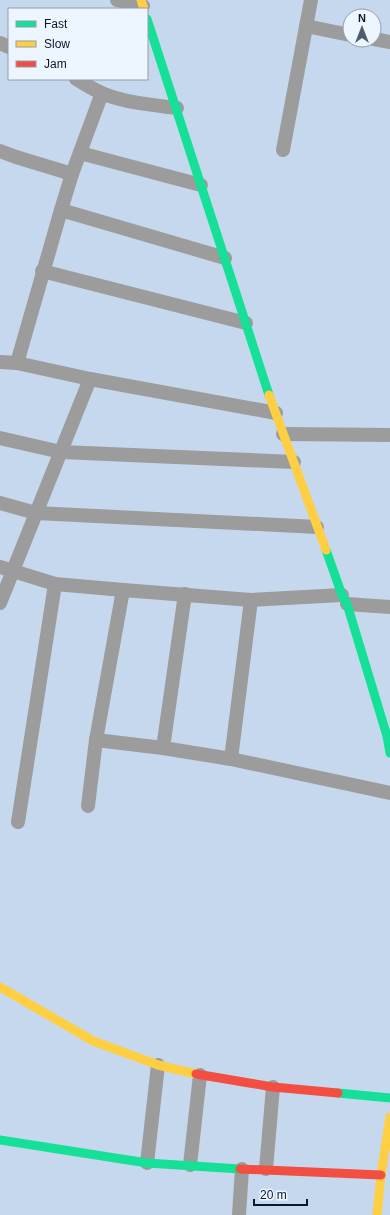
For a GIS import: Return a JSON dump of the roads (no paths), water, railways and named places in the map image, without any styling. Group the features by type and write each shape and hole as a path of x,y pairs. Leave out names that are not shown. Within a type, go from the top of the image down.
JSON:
{"street":[{"path":"117,0 144,8"},
{"path":"283,150 311,0"},
{"path":"148,20 283,434 345,599 389,736 390,753"},
{"path":"306,26 342,33"},
{"path":"78,80 102,93 123,100 177,108"},
{"path":"17,363 42,272 72,174 102,93"},
{"path":"0,151 72,174"},
{"path":"80,153 201,185"},
{"path":"61,210 225,258"},
{"path":"42,272 246,323"},
{"path":"0,362 17,363 90,379 276,413"},
{"path":"0,603 6,569 36,513 90,379"},
{"path":"283,434 390,435"},
{"path":"0,438 61,452 294,462"},
{"path":"0,503 36,513 317,527"},
{"path":"6,569 55,584 251,600 345,599 390,607"},
{"path":"18,822 55,584"},
{"path":"88,806 96,740 123,590"},
{"path":"163,748 185,594"},
{"path":"231,759 251,600"},
{"path":"96,740 163,748 231,759 390,793"},
{"path":"0,988 93,1041 158,1065 200,1075 273,1087 390,1098"},
{"path":"147,1163 158,1065"},
{"path":"190,1165 200,1075"},
{"path":"266,1169 273,1087"},
{"path":"377,1215 381,1175 390,1117"},
{"path":"0,1140 147,1163 381,1175"},
{"path":"239,1215 242,1169"}]}
